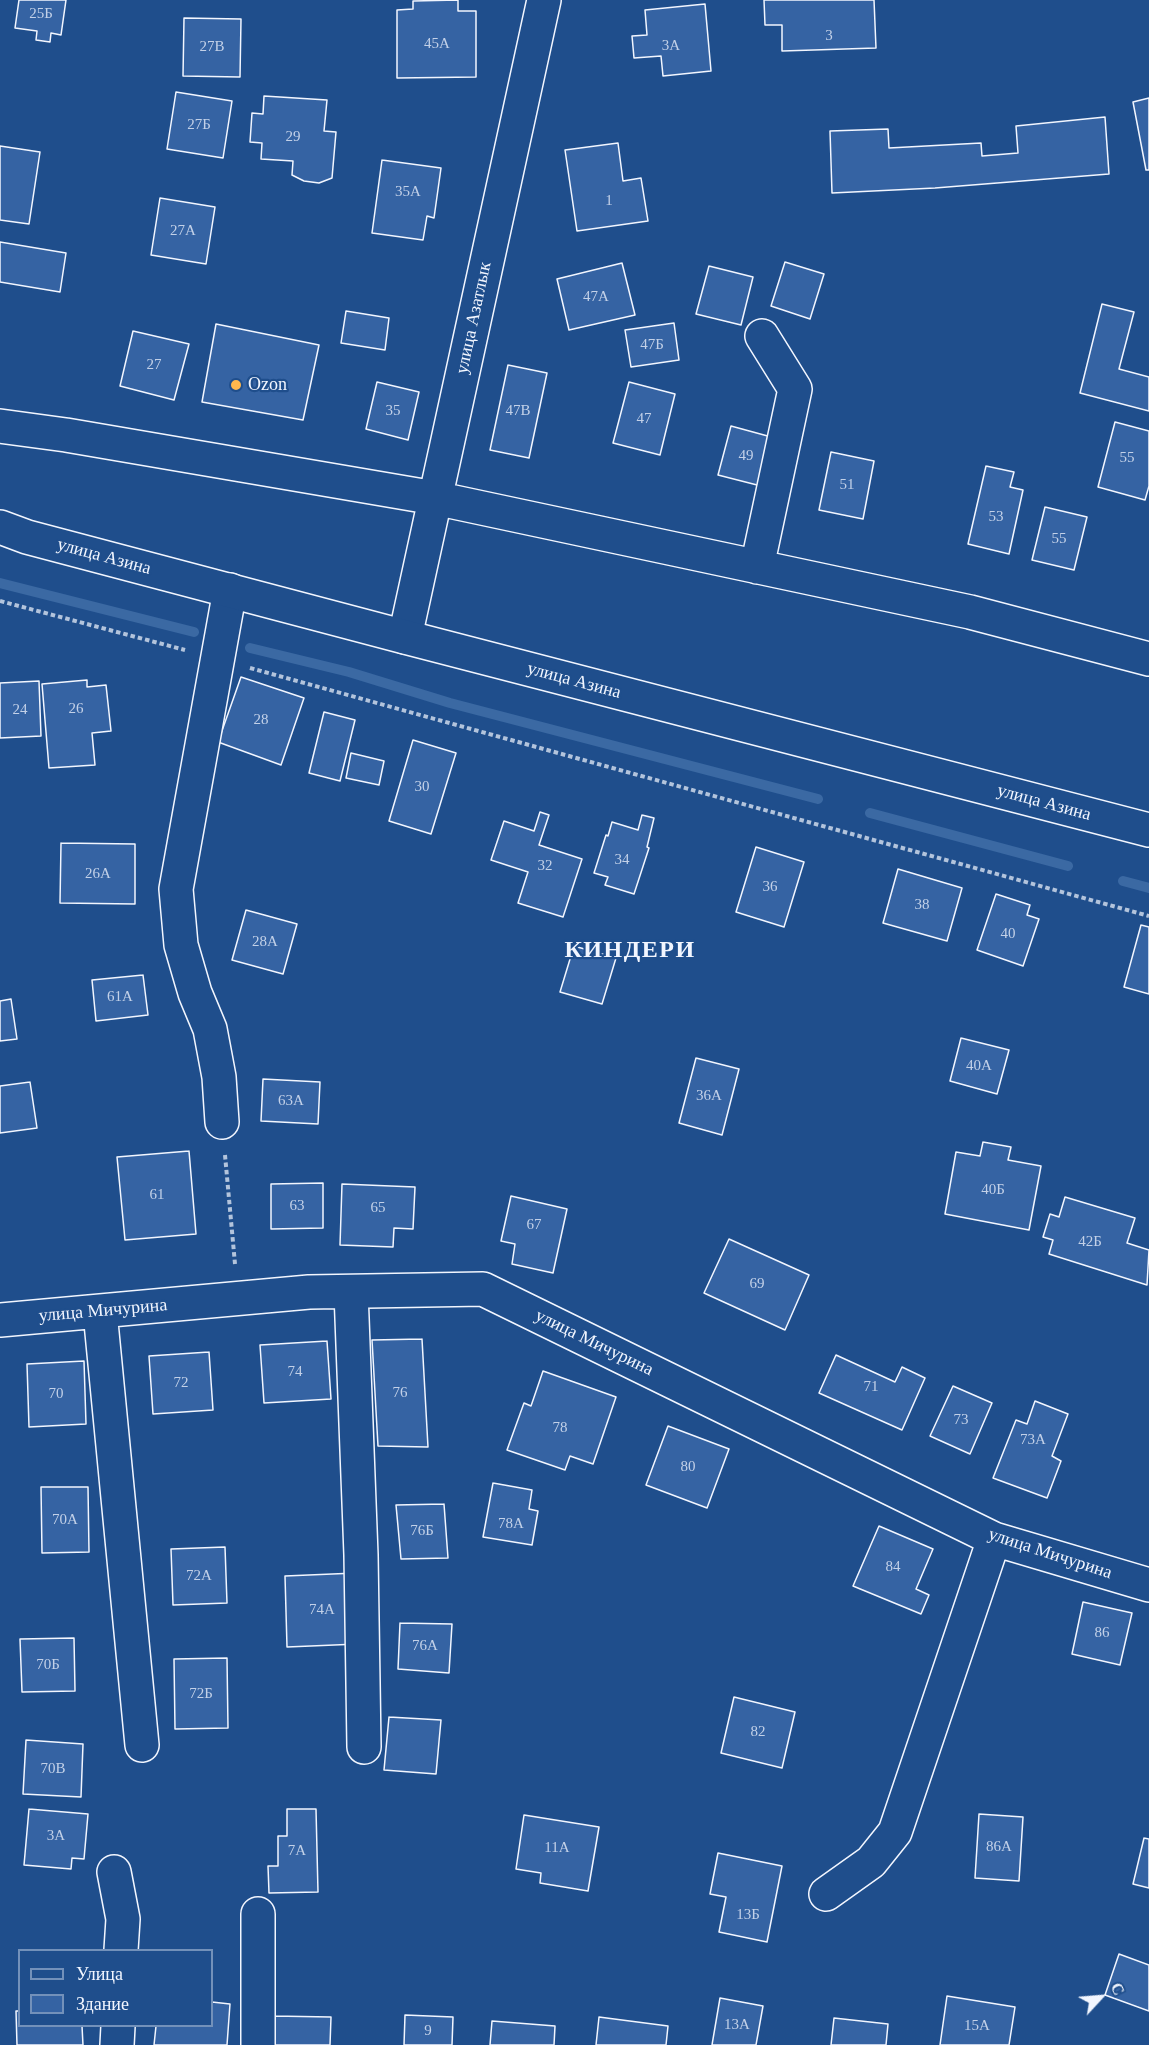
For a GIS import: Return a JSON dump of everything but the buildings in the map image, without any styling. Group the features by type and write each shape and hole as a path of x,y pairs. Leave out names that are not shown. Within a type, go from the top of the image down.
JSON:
{"street":[{"name":"улица Азатлык","path":"405,637 544,0"},
{"path":"757,567 795,389 762,336"},
{"path":"0,426 66,435 435,498 970,612 1149,660"},
{"name":"улица Азина","path":"0,527 27,537 405,637 1149,830"},
{"path":"222,1122 219,1077 210,1029 195,993 181,945 176,889 230,590"},
{"name":"улица Мичурина","path":"0,1320 309,1292 483,1289 994,1539 1149,1585"},
{"path":"351,1292 361,1555 363,1748"},
{"path":"100,1312 142,1745"},
{"path":"826,1894 871,1862 895,1832 994,1539"},
{"path":"114,1872 123,1919 121,1949"},
{"path":"258,1914 258,2045"},
{"path":"117,2045 118,2027"}],"path":[{"path":"0,601 1149,916"},
{"path":"222,1122 239,1299"}],"waterway":[{"path":"0,583 194,632"},
{"path":"250,648 349,672 450,703 818,799"},
{"path":"870,813 1068,866"},
{"path":"1123,881 1149,888"}],"place":[{"name":"Ozon","path":"236,385"}],"district":[{"name":"КИНДЕРИ","path":"630,951"}]}
